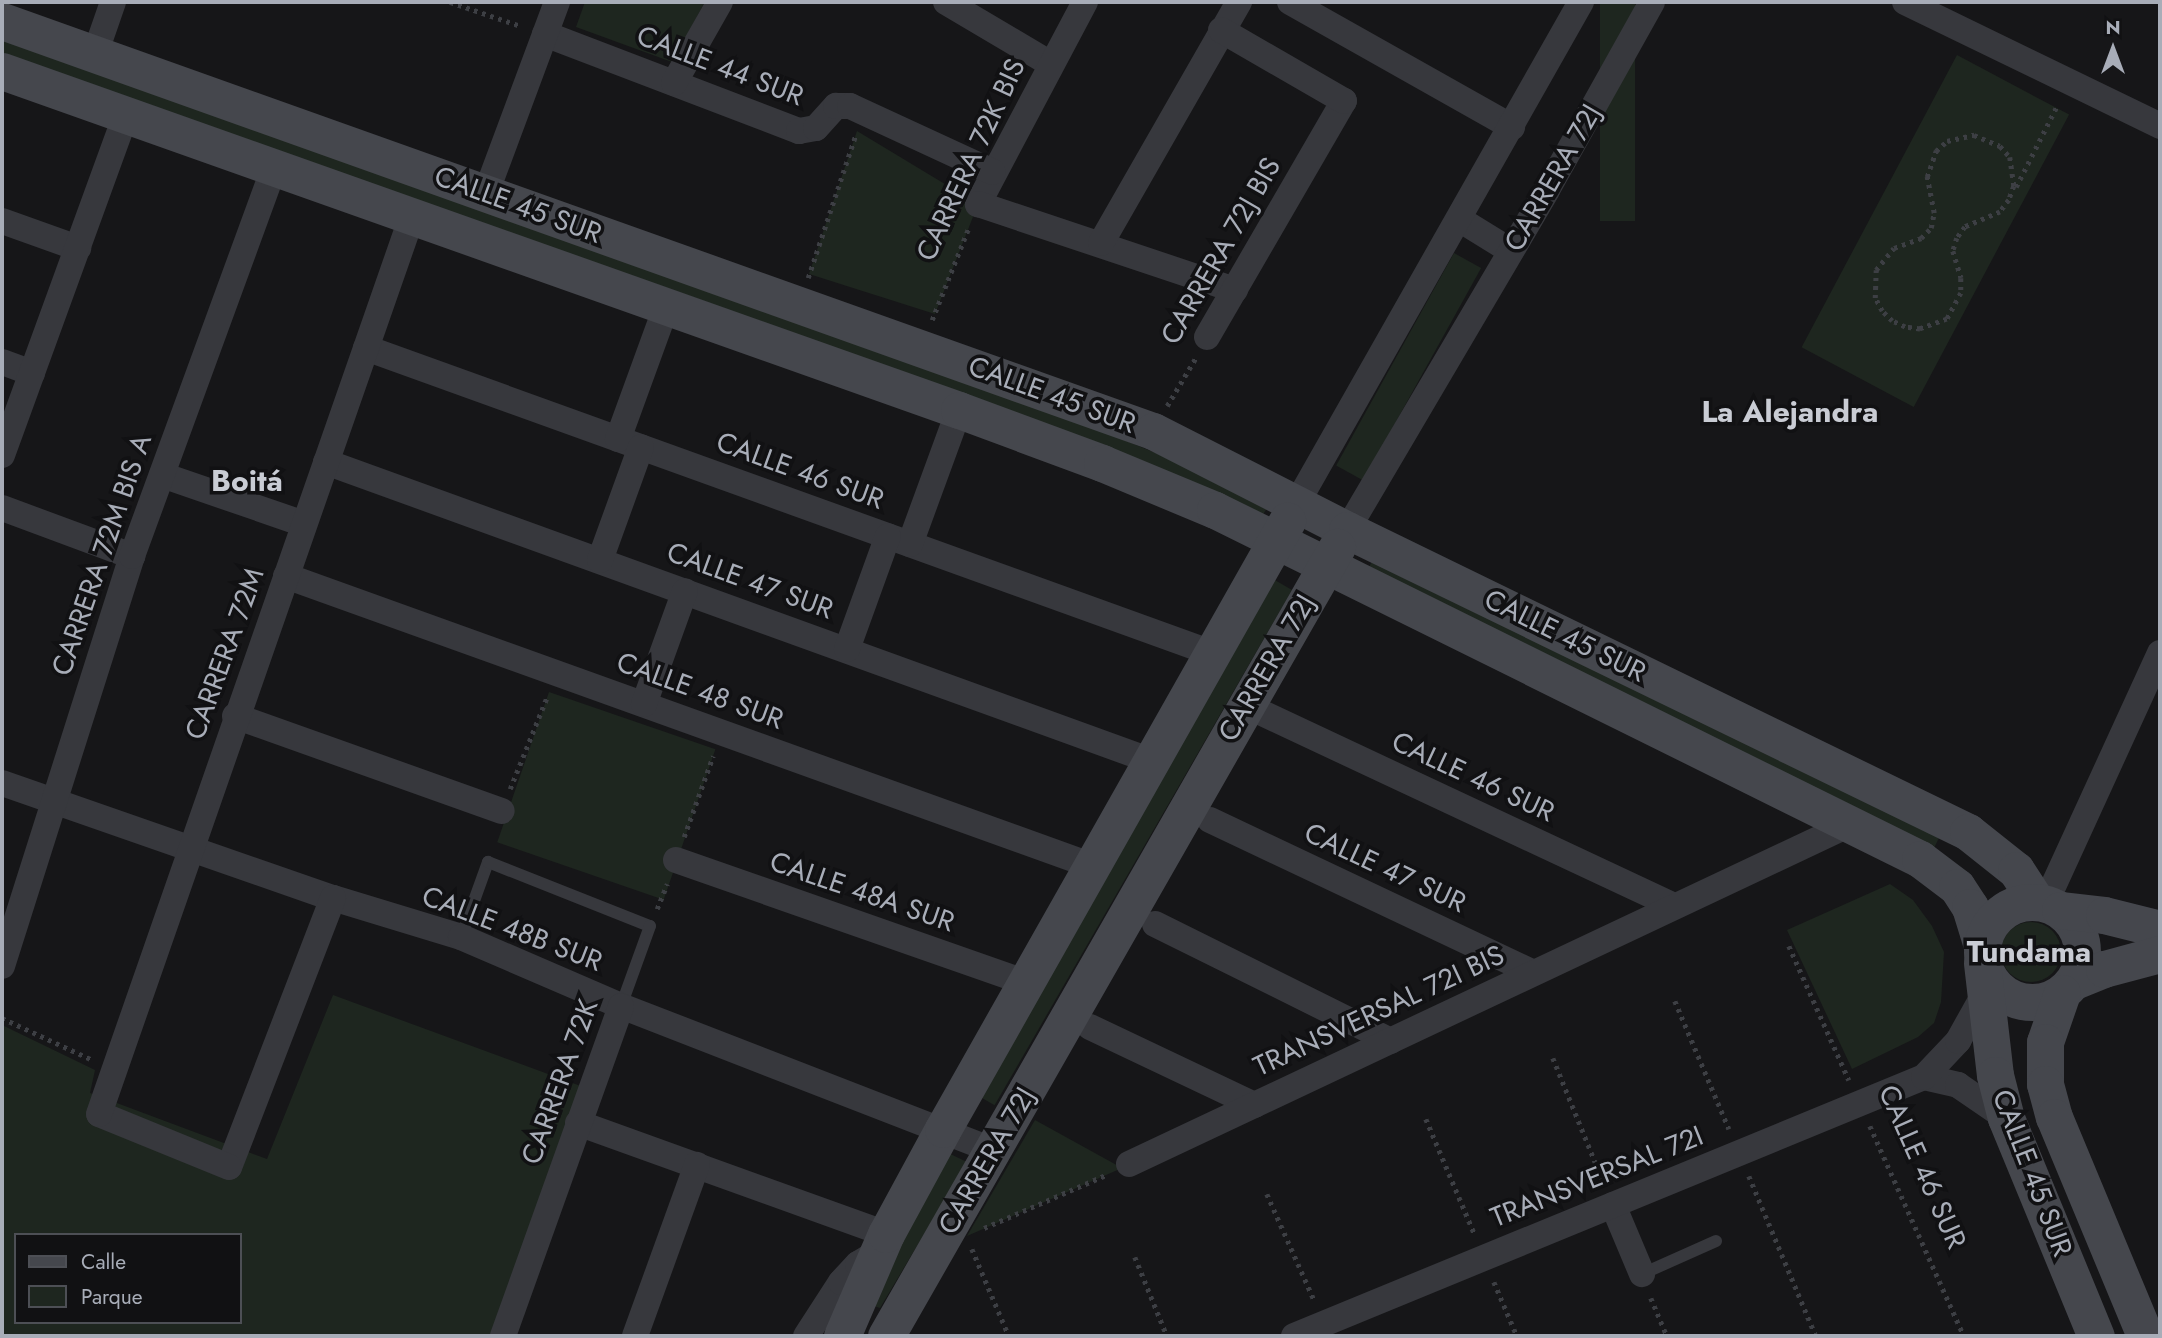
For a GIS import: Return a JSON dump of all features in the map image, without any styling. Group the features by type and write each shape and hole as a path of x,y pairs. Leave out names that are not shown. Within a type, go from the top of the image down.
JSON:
{"street":[{"path":"94,54 113,2"},
{"path":"486,193 557,2"},
{"path":"674,83 720,2"},
{"path":"946,2 1051,64"},
{"name":"CARRERA 72K BIS","path":"978,204 1085,2"},
{"path":"1101,243 1239,2"},
{"path":"1290,2 1512,127"},
{"name":"CARRERA 72J","path":"886,1336 951,1242 993,1150 1245,705 1511,251 1652,2"},
{"path":"1905,2 2160,126"},
{"name":"CARRERA 72J","path":"842,1336 882,1243 943,1129 1512,127 1575,4"},
{"name":"CALLE 45 SUR","path":"2,21 1153,431 1347,530 1968,832 2016,870 2047,905"},
{"name":"CARRERA 72J BIS","path":"1207,337 1344,101 1221,30"},
{"name":"CALLE 44 SUR","path":"545,34 800,131 816,128 836,106 850,106 993,172"},
{"name":"CALLE 45 SUR","path":"2,71 958,410 1152,483 1940,871 1956,887 1969,907 1983,967 1994,1075 2006,1118 2096,1336"},
{"path":"2,455 126,115"},
{"name":"CARRERA 72M BIS A","path":"2,967 132,556 274,168"},
{"path":"978,204 1235,290"},
{"name":"CARRERA 72M","path":"333,898 229,1167 99,1114 235,716 412,216"},
{"path":"1459,219 1511,251"},
{"path":"2,221 78,248"},
{"path":"600,560 666,307"},
{"name":"CALLE 46 SUR","path":"366,348 1212,653"},
{"path":"2,362 32,373"},
{"path":"847,649 958,410"},
{"name":"CALLE 47 SUR","path":"326,462 1152,761"},
{"path":"162,475 304,524"},
{"path":"2,508 132,556"},
{"name":"CALLE 48 SUR","path":"286,576 1093,866"},
{"path":"644,704 685,591"},
{"path":"2047,905 2160,653"},
{"name":"CALLE 46 SUR","path":"1245,705 1674,906"},
{"path":"235,716 502,811"},
{"name":"CALLE 48B SUR","path":"2,783 333,898 461,937 621,1006 993,1150"},
{"name":"CALLE 47 SUR","path":"1210,820 1533,974"},
{"name":"TRANSVERSAL 72I BIS","path":"1129,1164 1847,825"},
{"name":"CALLE 48A SUR","path":"676,860 1027,983"},
{"path":"2047,905 2072,921 2080,935 2083,951 2068,987"},
{"path":"2160,929 2047,905 2007,909 1986,931 1983,967 2000,991 2014,1000 2031,1003 2048,1001 2068,987 2125,962 2160,954"},
{"path":"1155,924 1391,1041"},
{"name":"TRANSVERSAL 72I","path":"1294,1336 1924,1077 1958,1041 1983,967"},
{"name":"CALLE 45 SUR","path":"2068,987 2045,1042 2045,1084 2053,1117 2145,1336"},
{"name":"CARRERA 72K","path":"503,1336 621,1006"},
{"path":"1090,1027 1254,1105"},
{"path":"1924,1077 1958,1085 2006,1118"},
{"path":"578,1123 697,1165 882,1243"},
{"path":"635,1336 697,1165"},
{"path":"1613,1205 1642,1274"},
{"name":"CARRERA 72J","path":"806,1336 841,1282 882,1243"}],"lane":[{"path":"461,937 488,862 650,926"},
{"name":"CARRERA 72K","path":"621,1006 650,926"},
{"path":"1642,1274 1716,1241"}],"path":[{"path":"450,2 545,34"},
{"path":"2009,200 2014,186 2014,172 2010,157 2000,146 1974,135 1947,141 1929,163 1927,177 1934,214 1931,228 1921,238 1894,248 1876,270 1875,298 1881,310 1892,321 1905,327 1920,329 1947,318 1961,293 1961,278 1953,251 1956,237 1965,227 2000,212 2009,200 2059,102"},
{"path":"799,305 862,113"},
{"name":"CARRERA 72K BIS","path":"921,349 978,204"},
{"name":"CARRERA 72J BIS","path":"1153,431 1207,337"},
{"path":"502,811 556,673"},
{"path":"650,926 721,732"},
{"name":"CALLE 46 SUR","path":"1789,946 1964,1336"},
{"path":"2,1018 114,1070"},
{"path":"1553,1058 1613,1205"},
{"path":"1426,1119 1517,1336"},
{"path":"979,1230 1129,1164"},
{"path":"1267,1194 1325,1323"},
{"path":"951,1242 1009,1336"},
{"path":"1135,1257 1167,1336"},
{"path":"1642,1274 1667,1336"}],"green space":[{"path":"585,2 705,2 672,62 576,27"},
{"path":"1600,2 1635,2 1635,221 1600,221"},
{"path":"2,38 1109,434 1173,460 1269,505 1262,516 704,301 2,54"},
{"path":"1957,55 2069,115 1914,407 1802,347"},
{"path":"857,131 978,204 935,314 809,274"},
{"path":"1454,253 1481,268 1363,481 1336,466"},
{"path":"1373,559 1940,836 1932,852 1365,575"},
{"path":"1273,579 1292,590 995,1105 976,1094"},
{"path":"549,692 715,749 664,900 497,842"},
{"path":"1890,884 1913,900 1932,926 1944,952 1941,1002 1934,1023 1918,1037 1852,1069 1787,930"},
{"path":"2031,922 2048,927 2056,935 2061,952 2056,969 2048,977 2031,982 2014,977 2006,969 2001,952 2006,935 2014,927"},
{"path":"333,995 586,1088 498,1336 2,1336 2,1025 95,1070 90,1093 267,1159"},
{"path":"1035,1120 1122,1168 967,1236"},
{"path":"942,1150 967,1162 880,1308 871,1305"}],"district":[{"name":"La Alejandra","path":"1790,412"},
{"name":"Boitá","path":"247,481"},
{"name":"Tundama","path":"2029,952"}]}
